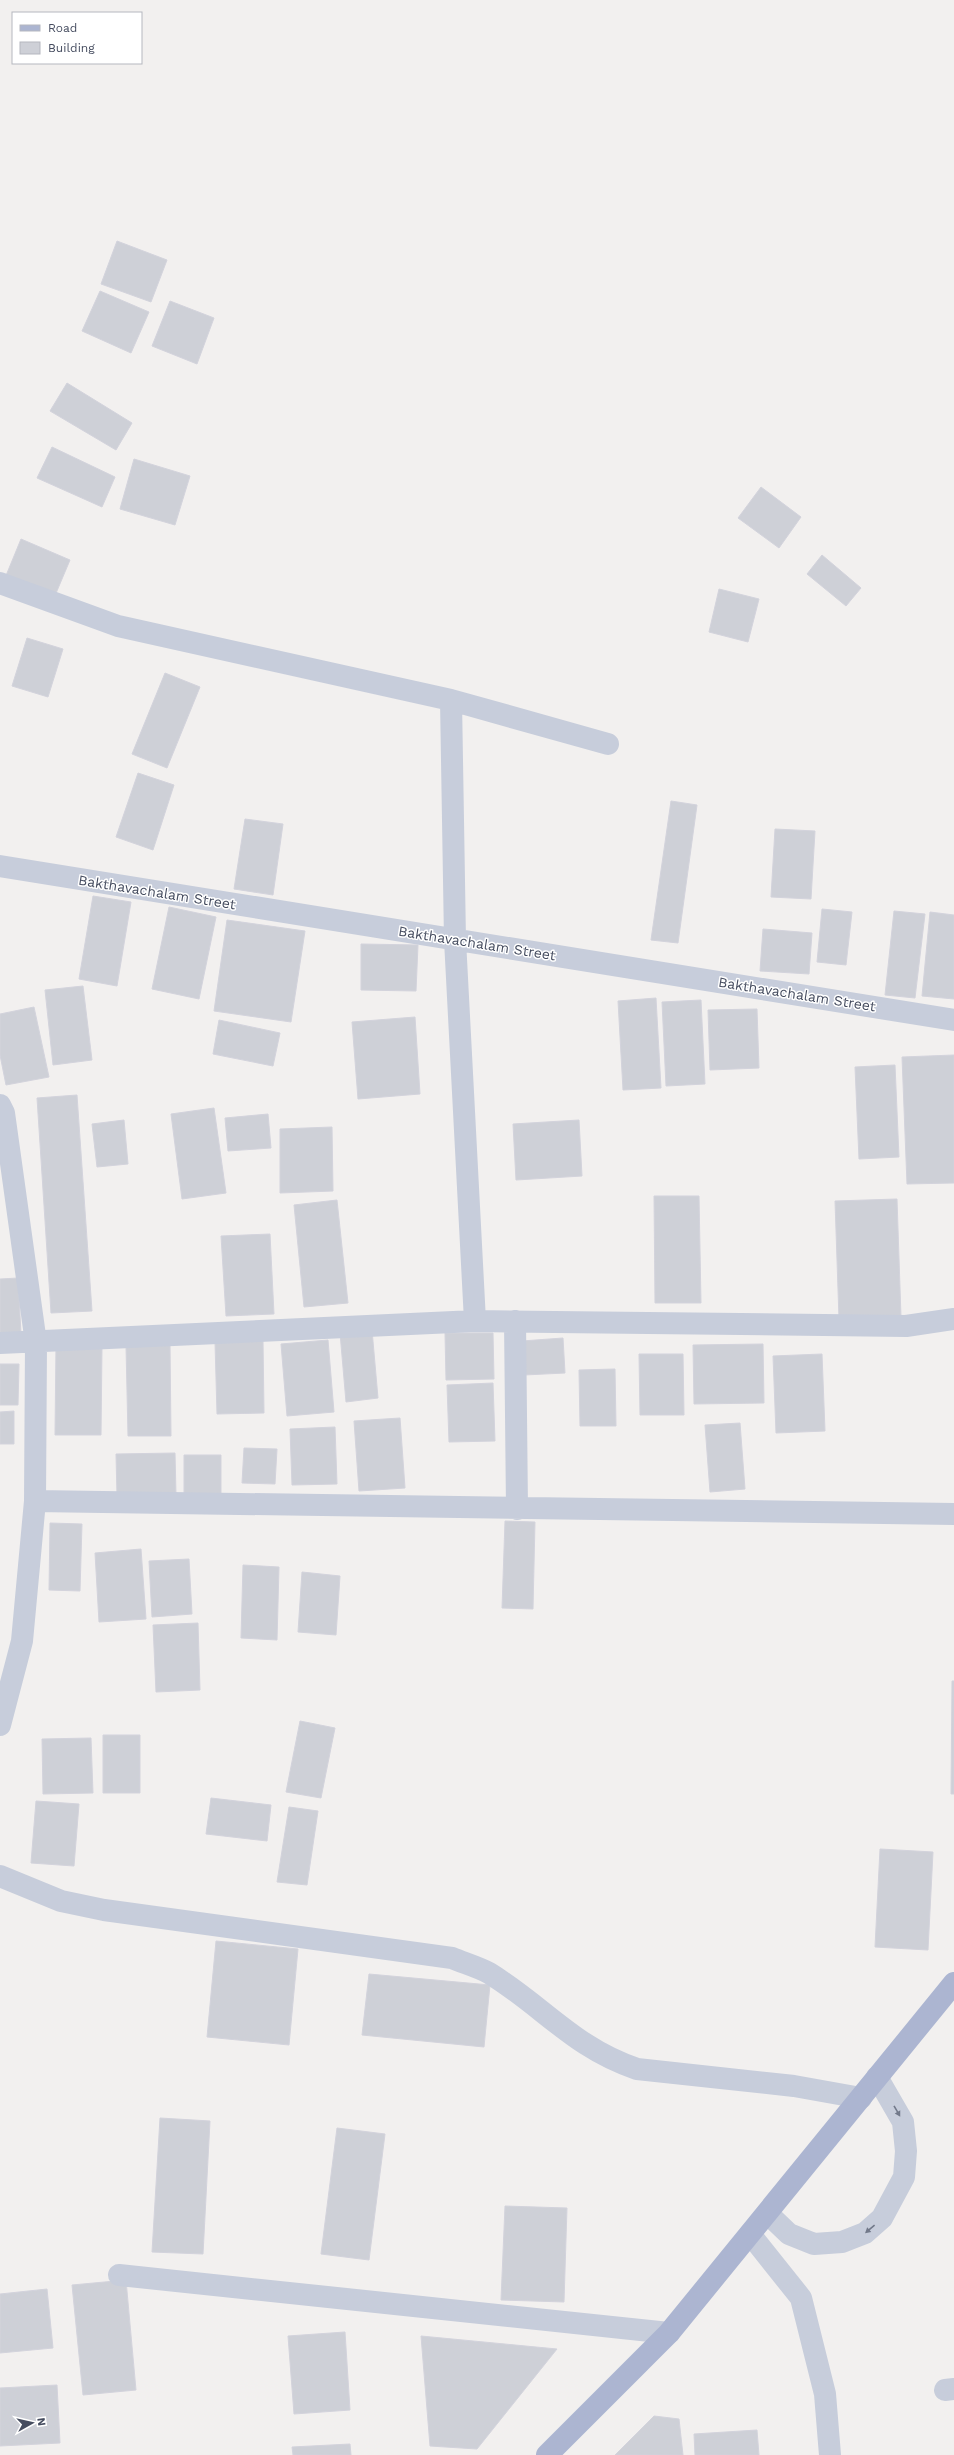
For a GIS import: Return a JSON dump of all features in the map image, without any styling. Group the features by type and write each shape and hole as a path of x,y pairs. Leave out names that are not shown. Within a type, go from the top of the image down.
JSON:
{"main road":[{"path":"547,2455 669,2333 954,1983"}],"street":[{"path":"0,582 118,626 451,700 608,744"},
{"path":"451,700 455,940 475,1321"},
{"name":"Bakthavachalam Street","path":"0,866 954,1020"},
{"path":"0,1105 4,1113 36,1343 35,1501 22,1641 0,1725"},
{"path":"0,1343 36,1343 475,1321 906,1326 954,1319"},
{"path":"515,1322 517,1509"},
{"path":"35,1501 954,1514"},
{"path":"0,1876 61,1901 104,1910 452,1958 488,1972 572,2037 613,2061 637,2069 794,2086 861,2098"},
{"path":"767,2213 789,2234 814,2244 842,2242 865,2233 882,2218 904,2176 906,2151 903,2122 877,2077"},
{"path":"750,2234 802,2298 825,2394 830,2455"},
{"path":"119,2275 669,2333"}],"building":[{"path":"117,241 167,260 151,302 101,284"},
{"path":"100,291 149,312 131,353 82,331"},
{"path":"170,301 214,318 197,364 152,346"},
{"path":"67,383 132,423 116,450 50,411"},
{"path":"52,447 115,477 102,507 37,478"},
{"path":"134,459 190,476 175,525 120,509"},
{"path":"761,487 801,517 779,548 738,518"},
{"path":"21,539 70,560 54,598 5,578"},
{"path":"822,555 861,588 846,606 807,574"},
{"path":"719,589 759,599 748,642 709,632"},
{"path":"27,638 63,649 48,697 12,686"},
{"path":"165,673 200,687 167,768 132,754"},
{"path":"138,773 174,785 153,850 116,837"},
{"path":"671,801 697,805 678,943 651,940"},
{"path":"245,819 283,824 273,895 234,889"},
{"path":"775,829 815,831 811,899 771,897"},
{"path":"93,896 131,902 117,986 79,979"},
{"path":"169,907 216,917 199,999 152,989"},
{"path":"822,909 852,912 846,965 817,962"},
{"path":"894,911 925,914 915,998 885,995"},
{"path":"930,912 954,915 954,999 922,996"},
{"path":"227,920 305,931 291,1022 214,1011"},
{"path":"763,929 812,933 809,974 760,971"},
{"path":"361,944 418,945 416,991 361,990"},
{"path":"83,986 92,1060 53,1065 45,990"},
{"path":"656,998 661,1088 623,1090 618,1001"},
{"path":"701,1000 705,1084 666,1086 662,1002"},
{"path":"34,1007 49,1077 6,1085 0,1055 0,1014"},
{"path":"757,1009 759,1068 710,1070 708,1010"},
{"path":"415,1017 420,1094 358,1099 352,1022"},
{"path":"219,1020 280,1033 273,1066 213,1054"},
{"path":"954,1055 954,1183 907,1184 902,1057"},
{"path":"895,1065 899,1157 859,1159 855,1067"},
{"path":"77,1095 92,1311 51,1313 37,1098"},
{"path":"214,1108 226,1193 182,1199 171,1114"},
{"path":"268,1114 271,1148 228,1151 225,1118"},
{"path":"124,1120 128,1164 97,1167 92,1124"},
{"path":"579,1120 582,1176 516,1180 513,1124"},
{"path":"332,1127 333,1191 280,1193 280,1129"},
{"path":"654,1196 699,1196 701,1303 655,1303"},
{"path":"897,1199 901,1317 839,1319 835,1201"},
{"path":"337,1200 348,1303 304,1307 294,1205"},
{"path":"270,1234 274,1314 226,1316 221,1236"},
{"path":"18,1278 21,1334 0,1336 0,1279"},
{"path":"372,1330 378,1398 346,1402 340,1333"},
{"path":"445,1333 493,1333 494,1379 446,1380"},
{"path":"563,1338 565,1373 524,1375 522,1341"},
{"path":"328,1340 334,1412 287,1416 281,1344"},
{"path":"263,1341 264,1413 217,1414 215,1342"},
{"path":"763,1344 764,1403 694,1404 693,1345"},
{"path":"56,1345 102,1346 101,1435 55,1435"},
{"path":"170,1345 171,1436 128,1436 126,1346"},
{"path":"639,1354 683,1354 684,1415 640,1415"},
{"path":"822,1354 825,1431 776,1433 773,1356"},
{"path":"0,1364 19,1364 18,1405 0,1405"},
{"path":"615,1369 616,1426 580,1426 579,1370"},
{"path":"493,1383 495,1441 449,1442 447,1385"},
{"path":"14,1411 14,1444 0,1444 0,1412"},
{"path":"400,1418 405,1488 359,1491 354,1421"},
{"path":"740,1423 745,1489 710,1492 705,1425"},
{"path":"335,1427 337,1484 292,1485 290,1429"},
{"path":"244,1448 277,1449 275,1484 242,1483"},
{"path":"175,1453 176,1495 117,1496 116,1454"},
{"path":"184,1455 221,1455 221,1495 184,1495"},
{"path":"505,1521 535,1522 533,1609 502,1608"},
{"path":"50,1523 82,1524 80,1591 49,1590"},
{"path":"141,1549 146,1619 99,1622 95,1553"},
{"path":"189,1559 192,1614 152,1617 149,1561"},
{"path":"243,1565 279,1567 277,1640 241,1638"},
{"path":"302,1572 340,1576 336,1635 298,1632"},
{"path":"198,1623 200,1690 156,1692 153,1625"},
{"path":"952,1681 954,1681 954,1794 951,1794"},
{"path":"300,1721 335,1728 321,1798 286,1792"},
{"path":"103,1735 140,1735 140,1793 103,1793"},
{"path":"91,1738 93,1793 43,1794 42,1739"},
{"path":"211,1798 271,1805 267,1841 206,1834"},
{"path":"36,1801 79,1804 74,1866 31,1863"},
{"path":"289,1807 318,1811 307,1885 277,1882"},
{"path":"880,1849 933,1852 928,1950 875,1947"},
{"path":"216,1941 298,1949 289,2045 207,2037"},
{"path":"369,1974 490,1985 484,2047 362,2035"},
{"path":"160,2118 210,2121 203,2254 152,2252"},
{"path":"337,2128 385,2134 369,2260 321,2254"},
{"path":"505,2206 567,2208 564,2302 501,2300"},
{"path":"126,2280 136,2390 83,2395 72,2285"},
{"path":"47,2289 53,2348 0,2353 0,2294"},
{"path":"345,2332 350,2410 294,2414 288,2336"},
{"path":"421,2336 557,2349 477,2449 430,2446"},
{"path":"57,2385 60,2443 0,2446 0,2388"},
{"path":"654,2416 679,2419 683,2455 615,2455"},
{"path":"757,2430 759,2455 695,2455 694,2434"},
{"path":"350,2444 351,2455 293,2455 292,2447"}]}
